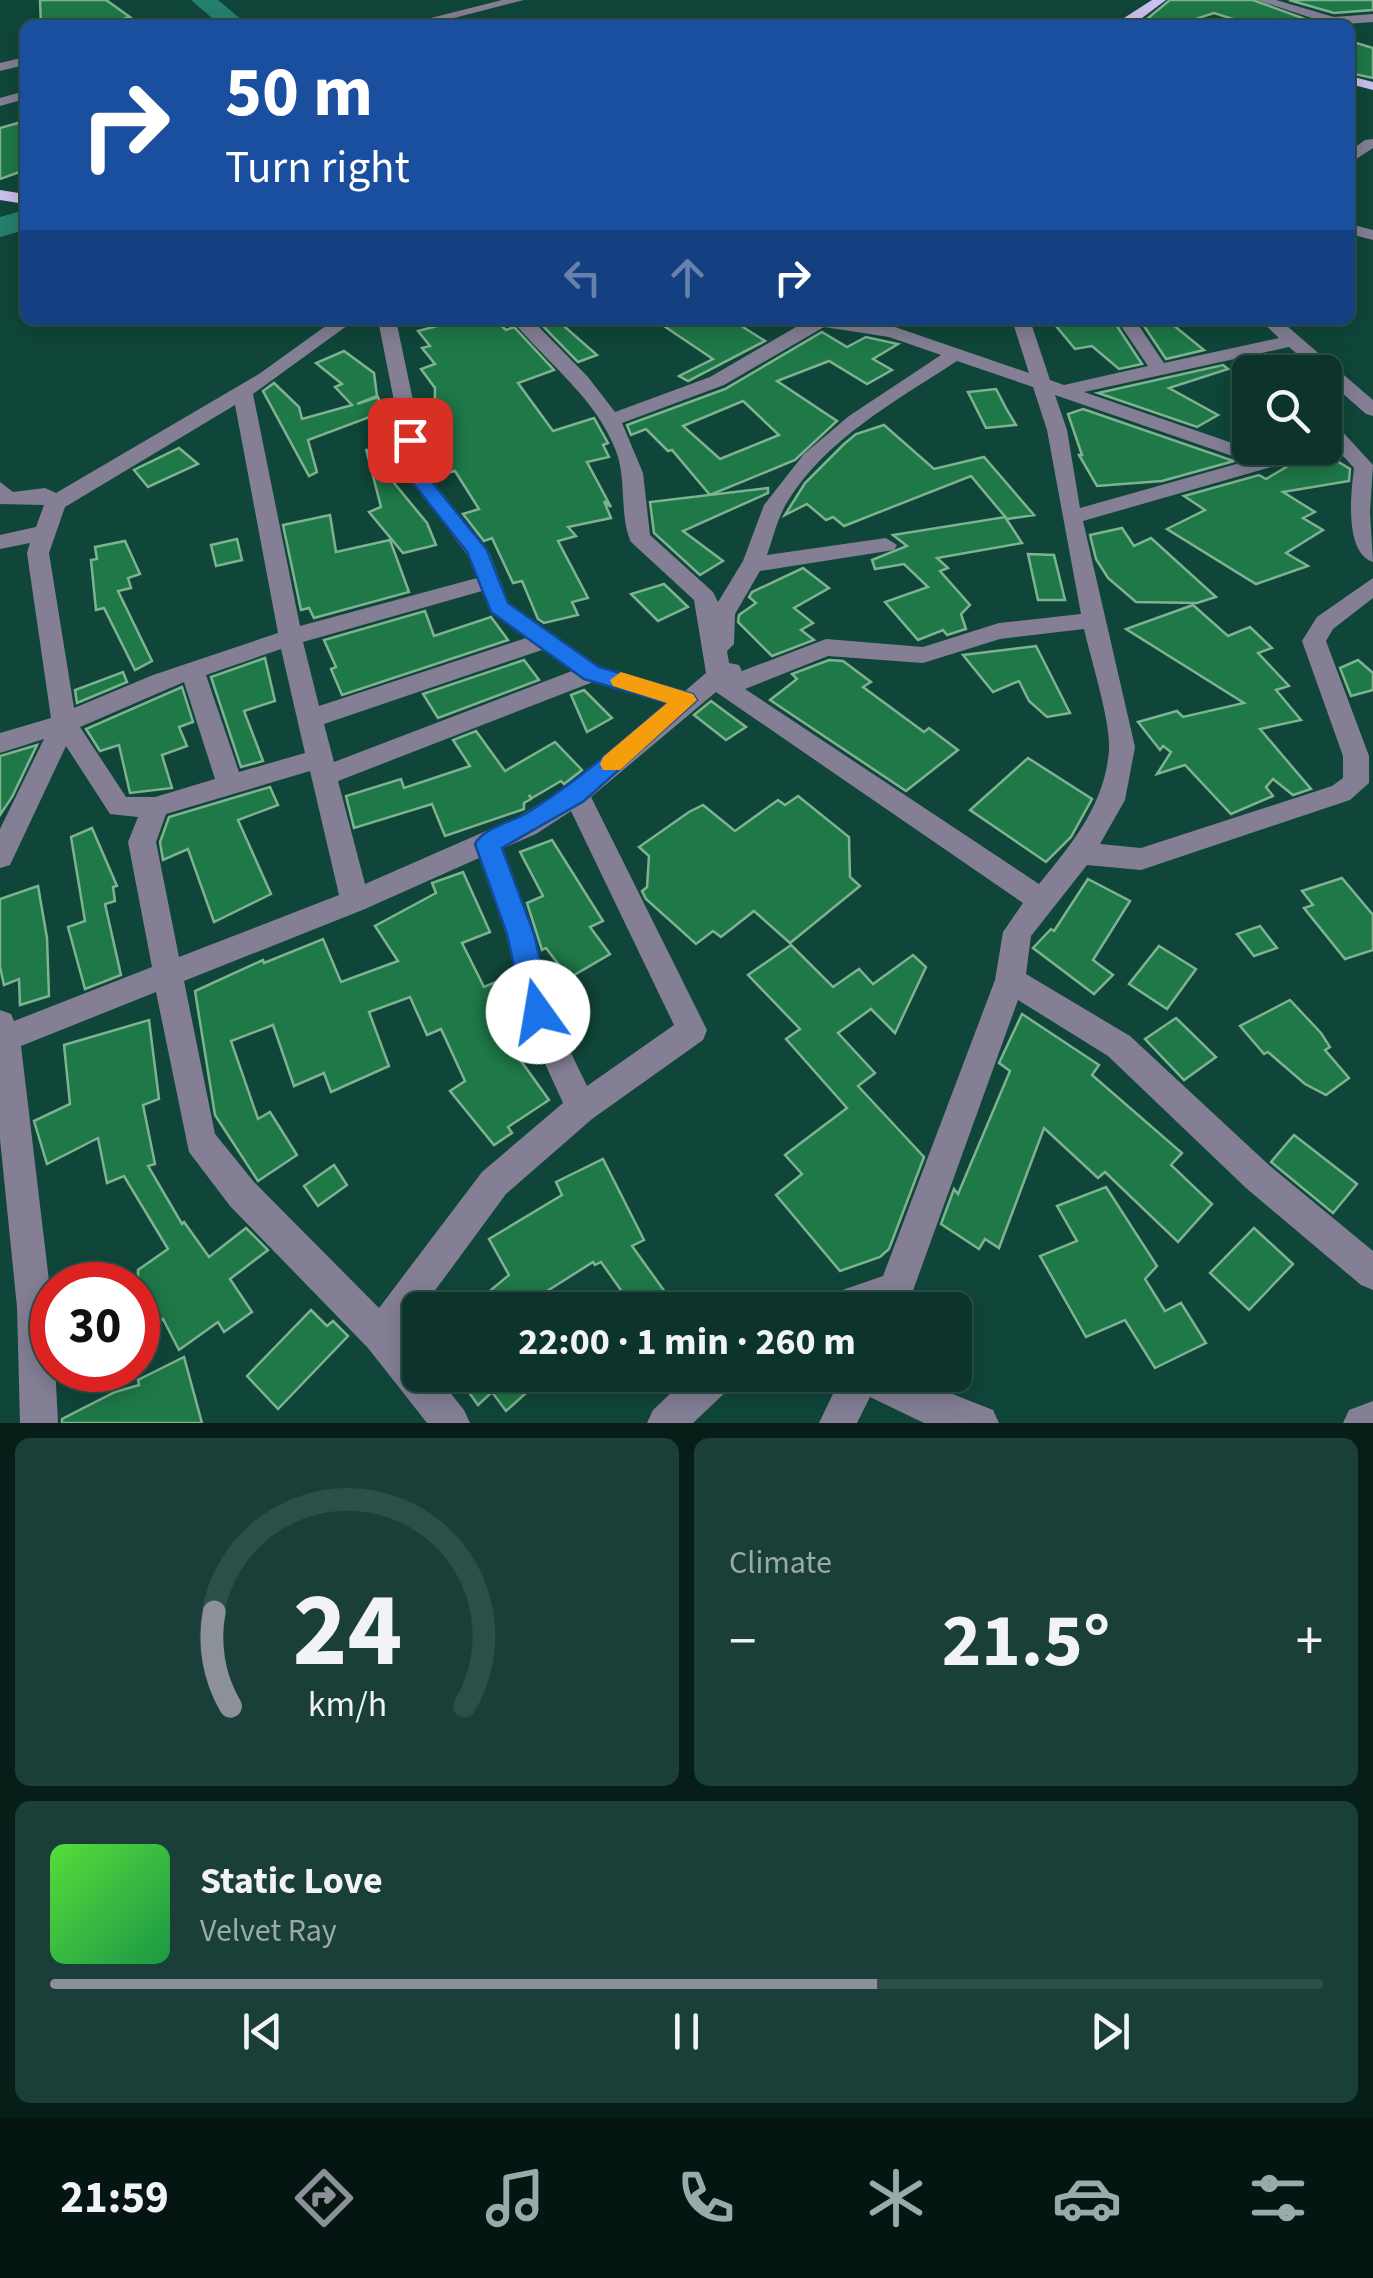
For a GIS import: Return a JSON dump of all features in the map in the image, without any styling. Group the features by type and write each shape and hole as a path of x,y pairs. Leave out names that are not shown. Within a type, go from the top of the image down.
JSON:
{"main road":[{"path":"1130,20 1156,1"}],"street":[{"path":"432,20 518,0"},
{"path":"1264,0 1327,20"},
{"path":"339,325 243,392 55,503 38,552 46,630 64,723 119,807 155,807 229,783 322,767 592,673"},
{"path":"388,325 419,478 477,550 499,607 592,673 686,700"},
{"path":"526,325 576,375 626,449 635,481 639,537 705,598 725,678 1042,901"},
{"path":"609,420 717,380 818,325"},
{"path":"849,325 892,332 1232,450"},
{"path":"895,1292 1010,980 1016,932 1080,853 1112,800 1122,747 1071,517 1054,386 1024,325"},
{"path":"1129,325 1159,369"},
{"path":"1275,325 1373,410"},
{"path":"1054,386 1159,369 1294,340"},
{"path":"725,678 718,632 724,613 752,566 774,506 821,447 954,354"},
{"path":"243,392 259,500 288,638 354,901"},
{"path":"1342,430 1373,419"},
{"path":"1342,447 1364,467 1359,512 1373,555"},
{"path":"1071,517 1257,465"},
{"path":"3,496 46,495 55,503"},
{"path":"0,542 43,533"},
{"path":"752,566 886,546"},
{"path":"0,743 64,723 192,671 288,638 488,582"},
{"path":"1080,853 1141,859 1341,793 1356,783 1356,756 1314,641 1325,622 1373,586"},
{"path":"39,1423 35,1307 2,1031 170,973 354,901 526,826 576,794 686,700 725,678 826,647 923,654 999,630 1096,620"},
{"path":"309,720 545,640"},
{"path":"192,671 229,783"},
{"path":"0,857 64,723"},
{"path":"382,1335 494,1183 581,1108 692,1030 576,794"},
{"path":"155,807 142,842 200,1141 242,1194 382,1335 451,1423"},
{"path":"488,844 520,934 541,1022 581,1108"},
{"path":"1010,980 1119,1046 1258,1177 1373,1273"},
{"path":"666,1423 699,1392"},
{"path":"838,1423 854,1392"},
{"path":"899,1392 980,1423"},
{"path":"1362,1423 1373,1420"}],"building":[{"path":"40,0 106,0 130,17 124,20 41,20"},
{"path":"1170,0 1253,0 1308,20 1236,20 1214,13 1192,20 1148,18"},
{"path":"1289,0 1373,0 1373,10 1334,13"},
{"path":"1355,43 1373,48 1373,78 1355,74"},
{"path":"20,122 20,172 0,179 0,128"},
{"path":"441,325 500,325 506,330 514,327 554,370 518,383 553,431 594,418 608,443 603,445 609,457 587,462 611,507 604,501 611,518 568,527 576,536 558,541 588,598 572,602 578,615 544,623 538,619 522,581 513,583 492,538 484,541 463,514 479,509 455,471 434,476 435,388 421,369 435,364 422,348 430,346 418,331"},
{"path":"542,325 563,325 597,355 578,362"},
{"path":"662,325 740,325 765,341 688,381 679,376 713,359"},
{"path":"1055,325 1116,325 1142,364 1119,369 1092,346 1075,349"},
{"path":"1143,325 1173,325 1204,350 1166,359"},
{"path":"822,332 847,347 866,337 898,344 873,359 892,370 867,384 829,361 777,381 837,421 795,460 710,495 672,450 668,451 646,429 631,435 627,425 725,389","holes":["743,401 779,435 720,459 683,426"]},
{"path":"344,351 374,373 377,396 357,404 378,397 383,412 308,440 317,472 309,476 263,391 274,383 299,407 302,419 352,405 335,387 342,384 316,363"},
{"path":"1223,365 1228,369 1169,388 1218,415 1197,427 1098,393"},
{"path":"996,389 1016,425 986,428 968,392"},
{"path":"1083,409 1232,462 1162,481 1097,486 1079,455 1068,414"},
{"path":"884,425 934,469 984,457 1034,515 1007,519 971,476 844,526 833,517 826,520 807,504 785,515 805,483 844,444 856,434"},
{"path":"179,448 198,464 148,487 134,470"},
{"path":"366,449 427,523 436,545 403,553 369,512 381,507"},
{"path":"1342,464 1350,469 1349,481 1283,492 1315,512 1303,518 1323,530 1286,553 1308,566 1256,584 1167,529 1205,510 1184,496 1259,475 1266,479 1290,465"},
{"path":"768,488 768,493 683,531 723,561 700,575 654,533 650,502"},
{"path":"330,515 336,552 390,540 409,592 314,618 309,608 301,610 283,525"},
{"path":"1005,517 1022,543 937,558 948,568 940,571 970,605 961,614 966,629 947,635 943,630 918,640 885,602 928,587 904,564 875,569 872,560 907,546 893,535"},
{"path":"1122,528 1134,546 1151,538 1216,597 1197,603 1136,602 1108,578 1096,559 1090,535"},
{"path":"237,539 242,560 216,566 211,545"},
{"path":"125,541 140,574 128,578 131,588 118,591 152,661 135,670 104,608 96,610 91,560 97,559 95,547"},
{"path":"1028,554 1054,555 1065,600 1038,600"},
{"path":"803,568 829,588 794,608 813,623 801,630 814,640 772,656 738,622 739,615 756,603 749,597 752,592"},
{"path":"664,584 688,607 658,621 631,594"},
{"path":"1193,605 1228,636 1250,627 1272,648 1258,653 1289,686 1276,690 1301,720 1260,729 1311,789 1293,795 1273,779 1266,787 1273,796 1231,814 1185,765 1157,774 1171,752 1163,746 1160,750 1138,722 1177,711 1183,717 1244,703 1126,629"},
{"path":"425,611 434,636 491,617 508,640 342,695 331,669 336,667 324,640"},
{"path":"1036,646 1070,713 1047,717 1029,701 1019,681 993,692 963,655"},
{"path":"265,658 275,701 244,711 263,761 241,767 211,677"},
{"path":"524,660 539,680 438,718 423,694"},
{"path":"829,660 843,661 871,682 863,687 924,732 929,728 958,750 906,791 770,700 797,679 792,674"},
{"path":"1358,660 1373,673 1373,690 1351,696 1340,668"},
{"path":"123,672 127,682 77,703 75,690"},
{"path":"182,687 193,722 179,727 187,746 162,755 172,788 130,793 119,745 100,751 86,729"},
{"path":"584,690 612,718 587,732 571,695"},
{"path":"711,701 746,727 726,740 694,715"},
{"path":"476,731 505,771 555,742 582,770 564,784 561,781 532,798 529,795 531,799 524,803 524,809 445,836 432,804 354,828 346,796 401,779 404,788 470,766 453,740"},
{"path":"37,745 12,797 0,815 0,756"},
{"path":"1028,758 1092,799 1071,837 1046,862 970,810"},
{"path":"270,787 278,805 238,820 271,894 214,922 188,849 163,860 160,842 169,817"},
{"path":"798,796 849,837 850,877 860,886 790,943 754,911 721,937 713,931 696,944 646,899 642,891 647,887 649,856 639,847 689,812 703,805 735,831 778,800 785,805"},
{"path":"92,828 117,886 113,887 115,901 105,904 121,975 85,989 68,927 85,921 71,837"},
{"path":"552,840 603,921 590,927 610,954 569,978 546,948 542,950 527,903 543,896 520,852"},
{"path":"463,872 490,932 462,943 484,987 498,981 508,1000 492,1007 521,1061 549,1100 508,1127 512,1133 494,1145 450,1091 465,1081 441,1029 427,1035 410,997 369,1012 389,1066 331,1092 324,1073 294,1086 273,1025 231,1041 258,1119 270,1112 297,1155 258,1181 215,1115 195,991 263,960 264,963 323,939 341,982 398,961 375,926 436,893 432,883"},
{"path":"1342,878 1373,915 1373,950 1345,959 1304,908 1313,905 1302,891"},
{"path":"1088,879 1130,901 1093,960 1113,975 1094,994 1033,948 1051,929 1054,931"},
{"path":"38,886 47,938 49,996 20,1005 19,979 4,985 0,967 0,899"},
{"path":"1260,926 1277,948 1254,956 1237,934"},
{"path":"791,945 833,987 859,969 873,984 913,955 926,967 895,1033 871,1009 838,1033 875,1073 858,1086 924,1157 889,1249 880,1257 840,1271 776,1195 802,1174 785,1155 847,1108 786,1039 800,1029 748,975"},
{"path":"1159,946 1196,969 1167,1009 1129,984"},
{"path":"1290,1000 1321,1033 1330,1047 1325,1050 1349,1078 1326,1095 1305,1084 1268,1052 1264,1054 1240,1026"},
{"path":"1022,1014 1099,1065 1092,1075 1182,1153 1171,1165 1212,1204 1178,1242 1105,1172 1098,1178 1044,1128 999,1248 985,1239 979,1249 941,1224 954,1189 958,1194 1010,1071 999,1063"},
{"path":"1176,1018 1216,1057 1184,1080 1145,1039"},
{"path":"149,1020 159,1099 143,1105 155,1164 148,1166 182,1224 209,1257 246,1228 268,1250 230,1279 252,1312 224,1332 218,1322 179,1350 163,1319 160,1321 160,1262 149,1262 168,1249 124,1176 107,1183 98,1138 47,1164 34,1121 70,1104 64,1045"},
{"path":"1294,1135 1357,1184 1333,1213 1271,1162"},
{"path":"603,1159 644,1240 632,1246 665,1292 622,1292 601,1262 593,1262 546,1292 489,1292 509,1275 489,1239 562,1195 556,1182"},
{"path":"334,1165 347,1185 318,1206 304,1186"},
{"path":"1106,1187 1157,1266 1145,1279 1165,1311 1181,1303 1206,1343 1155,1368 1125,1320 1086,1337 1040,1256 1077,1241 1057,1206"},
{"path":"1254,1228 1293,1264 1249,1310 1210,1273"},
{"path":"311,1310 327,1326 333,1321 348,1336 278,1409 247,1376"},
{"path":"184,1357 202,1423 62,1423 62,1419 115,1392 160,1392 160,1369"},
{"path":"469,1392 492,1392 478,1405"},
{"path":"492,1392 527,1392 506,1411"}],"waterway":[{"path":"203,0 229,20"},
{"path":"0,228 20,221"}],"slow traffic":[{"path":"611,764 686,700 621,680"}],"route":[{"path":"410,440 419,478 477,550 499,607 592,673 686,700 576,794 526,826 488,844 520,934 538,1012"}]}
